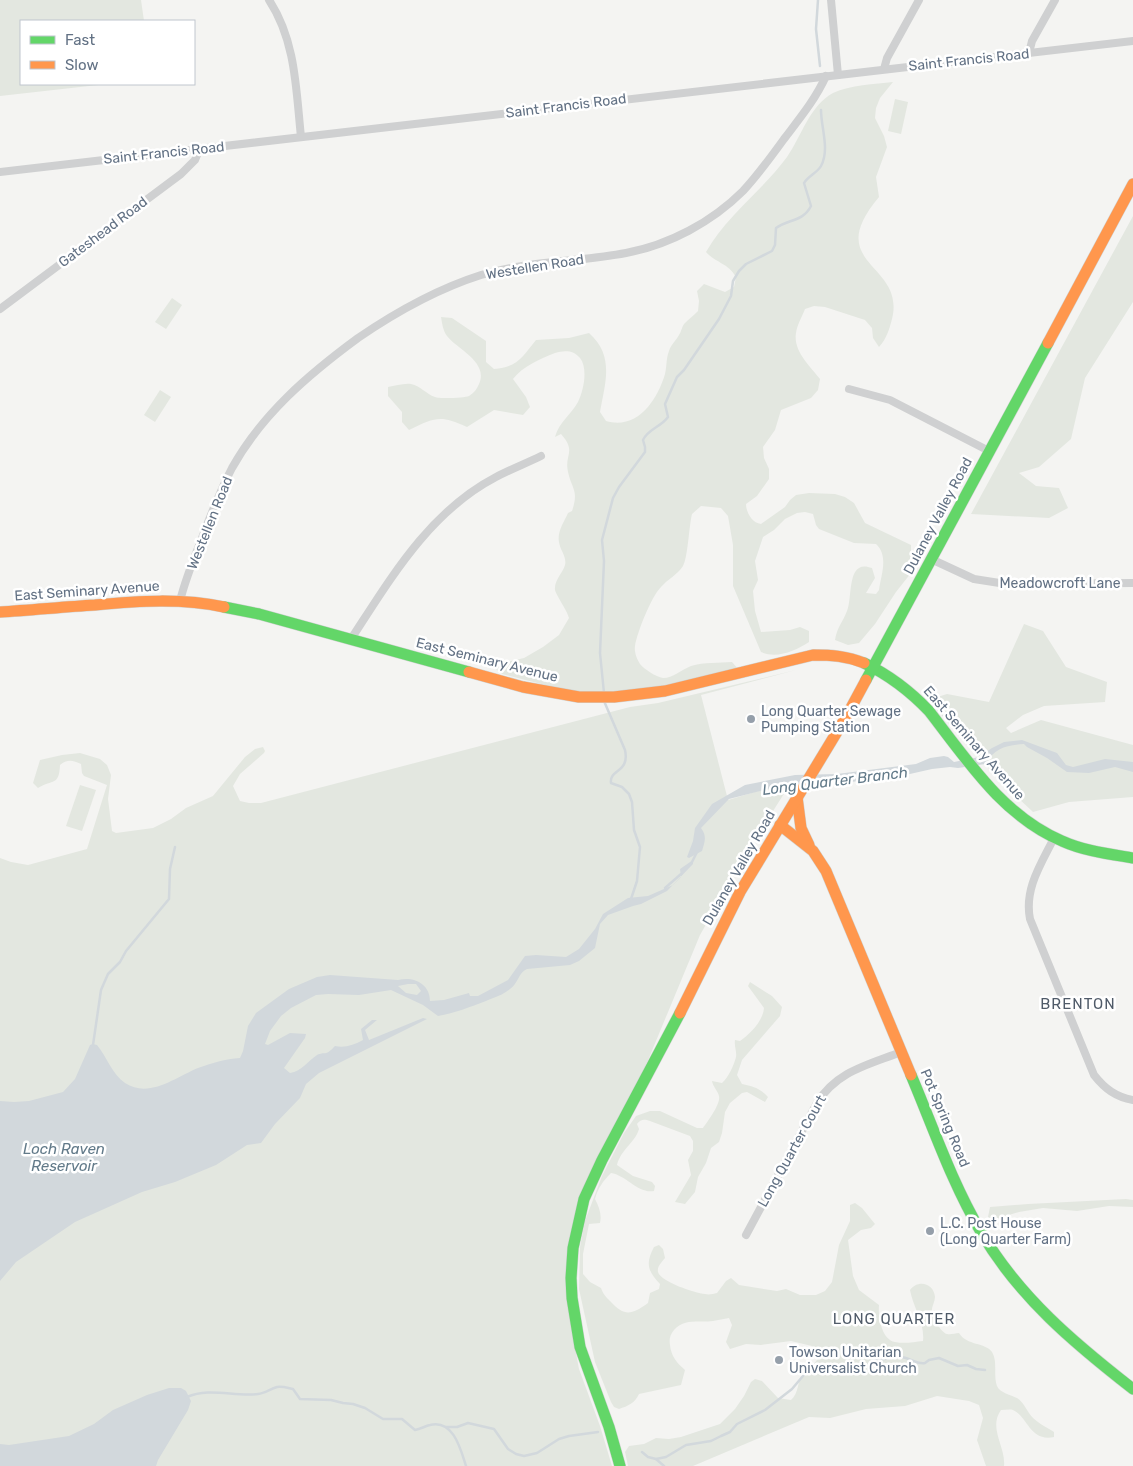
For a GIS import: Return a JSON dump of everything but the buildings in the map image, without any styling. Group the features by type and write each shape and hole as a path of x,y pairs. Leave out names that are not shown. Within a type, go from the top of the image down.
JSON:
{"street":[{"path":"269,0 283,26 289,43 301,137"},
{"path":"831,0 838,75"},
{"path":"884,69 887,58 920,0"},
{"path":"1029,53 1032,41 1055,0"},
{"name":"Saint Francis Road","path":"0,172 1133,41"},
{"name":"Westellen Road","path":"180,601 213,507 233,466 279,404 316,369 400,311 466,280 519,266 638,250 693,228 714,215 744,190 816,97 826,76"},
{"name":"Gateshead Road","path":"0,309 182,174 195,160 199,150"},
{"name":"Dulaney Valley Road","path":"620,1466 612,1436 580,1347 575,1322 572,1298 572,1248 584,1199 667,1040 726,919 873,667 1133,184"},
{"path":"849,389 890,400 989,451"},
{"path":"351,639 410,551 451,508 496,477 542,456"},
{"name":"Meadowcroft Lane","path":"931,559 974,579 1006,584 1133,583"},
{"name":"East Seminary Avenue","path":"0,612 132,601 180,601 211,604 244,610 535,690 568,696 604,697 665,691 813,655 844,656 873,667 918,699 997,796 1033,826 1054,838 1093,852 1133,858"},
{"path":"797,798 801,828 813,851"},
{"name":"Pot Spring Road","path":"780,825 813,851 829,878 964,1200 980,1231 1016,1283 1052,1322 1074,1342 1132,1387"},
{"path":"1054,838 1031,887 1029,905 1032,926 1094,1075 1110,1092 1133,1100"},
{"name":"Long Quarter Court","path":"746,1235 817,1103 826,1090 843,1076 901,1052"}],"shaded area":[{"path":"0,0 141,0 144,20 20,20 20,85 98,85 0,96"},
{"path":"893,82 880,98 876,108 875,118 887,147 876,177 879,197 863,220 859,237 861,251 888,286 893,300 892,319 889,330 879,347 873,338 872,328 865,320 825,307 814,306 805,309 797,327 796,340 803,358 820,379 818,390 811,398 781,410 775,430 763,447 764,458 769,469 769,479 757,496 746,504 750,517 755,522 761,524 785,507 796,495 809,493 835,494 845,497 854,503 865,523 911,545 911,573 875,624 859,643 848,645 835,640 849,605 852,580 858,569 864,566 872,568 875,578 866,593 876,594 879,590 883,560 880,549 876,544 854,543 819,529 813,514 797,513 785,519 774,530 763,537 755,561 758,580 753,591 755,611 761,632 790,630 800,627 809,631 809,642 786,653 767,654 761,652 733,586 733,545 728,516 721,508 701,506 692,514 683,566 661,587 653,599 638,633 635,653 642,666 663,678 674,675 691,666 706,663 732,662 739,670 689,682 638,691 604,693 565,689 502,674 494,668 503,663 524,658 543,647 559,635 569,618 555,590 555,586 565,562 559,535 568,513 572,511 575,494 567,466 568,445 561,434 555,437 559,427 578,402 583,385 584,367 580,358 575,353 565,351 555,353 532,363 513,379 526,397 530,407 523,415 494,410 467,427 444,419 438,419 409,430 402,422 402,412 388,396 388,387 411,384 418,386 437,398 467,397 475,391 481,376 480,369 471,357 447,336 441,317 452,318 486,341 486,362 494,369 509,366 519,360 536,340 569,338 589,333 597,342 605,360 606,380 600,412 606,421 617,423 636,417 644,411 657,394 665,374 667,356 672,344 678,337 684,324 698,311 697,291 704,284 725,292 734,287 736,277 733,272 706,252 714,239 787,157 812,113 825,98 847,88"},
{"path":"895,99 908,102 901,134 888,131"},
{"path":"1133,216 1133,302 1085,378 1071,439 1039,467 1019,473 1036,486 1059,488 1068,508 1049,518 971,514"},
{"path":"172,298 182,305 166,329 155,322"},
{"path":"160,390 171,397 155,422 144,415"},
{"path":"1024,624 1043,631 1066,667 1107,682 1105,702 1044,706 1023,715 1006,728 1011,733 1041,720 1133,745 1133,797 1069,802 1033,812 1000,781 928,700 947,694 989,702"},
{"path":"796,670 701,695 728,800 792,781 746,854 700,935 634,1094 573,1221 575,1348 579,1369 600,1426 612,1466 0,1466 0,858 28,865 87,849 107,785 84,776 81,764 70,761 60,765 57,779 38,788 33,783 40,760 80,753 100,759 107,765 111,775 108,799 112,831 116,833 153,828 171,819 186,808 213,796 245,757 255,749 263,747 264,753 240,774 233,786 240,801 261,803 630,707 658,703"},
{"path":"80,785 96,790 82,831 66,826"},
{"path":"750,982 772,996 782,1007 780,1016 742,1060 737,1075 742,1084 756,1088 768,1097 765,1102 747,1092 742,1093 730,1103 725,1112 719,1142 711,1148 706,1163 698,1177 695,1192 685,1204 675,1202 691,1175 688,1160 693,1151 693,1141 690,1136 650,1121 643,1120 638,1122 639,1129 637,1134 619,1159 617,1165 633,1176 652,1182 655,1186 654,1191 643,1190 622,1177 611,1173 599,1188 595,1199 601,1217 600,1223 589,1224 583,1254 583,1274 590,1282 601,1288 606,1297 620,1310 632,1312 648,1303 650,1293 659,1289 660,1284 650,1271 649,1258 654,1247 659,1245 663,1249 665,1258 659,1266 658,1272 660,1276 687,1289 706,1294 717,1293 726,1281 731,1278 739,1285 777,1291 786,1289 800,1295 816,1295 825,1291 832,1282 839,1245 850,1221 850,1205 855,1203 862,1208 875,1224 871,1228 861,1230 848,1240 853,1276 859,1290 879,1305 881,1326 886,1336 898,1343 923,1341 921,1321 910,1290 917,1284 929,1286 932,1288 935,1297 932,1315 940,1328 947,1334 959,1333 967,1340 989,1349 994,1356 998,1388 1017,1398 1034,1419 1054,1432 1054,1437 1046,1438 1040,1436 1030,1428 1018,1413 1012,1410 1001,1410 996,1424 1003,1452 1004,1466 986,1466 977,1440 983,1418 979,1405 969,1401 937,1396 905,1406 866,1409 830,1418 809,1417 693,1466 628,1466 625,1452 629,1446 644,1444 656,1438 669,1439 681,1437 720,1424 735,1409 751,1382 755,1379 762,1381 778,1398 791,1400 802,1375 819,1357 812,1346 791,1341 761,1345 746,1344 730,1349 726,1342 732,1325 729,1318 687,1322 674,1330 670,1339 673,1356 685,1370 681,1385 639,1394 631,1404 619,1409 614,1407 611,1402 595,1362 579,1289 580,1247 585,1221 602,1176 624,1133 636,1116 650,1111 660,1111 697,1128 703,1128 718,1104 719,1099 712,1081 722,1083 726,1078 736,1057 735,1040 740,1041 748,1035 759,1022 763,1013 764,1008 748,986"},
{"path":"1133,1200 1133,1207 1109,1206 1077,1211 1043,1208 1019,1212 992,1220 988,1217 990,1207"}],"water":[{"path":"1022,740 1057,753 1066,765 1073,767 1105,759 1133,762 1133,772 1115,767 1089,773 1067,772 1024,744 1001,748 985,764 932,769 901,776 875,776 860,781 840,783 827,787 788,785 772,788 729,799 701,828 705,839 702,851 689,858 687,857 693,841 695,828 712,804 745,785 795,775 837,774 916,764 930,758 944,756 954,762 979,757 1004,742"},
{"path":"693,860 693,864 681,877 680,869"},
{"name":"Loch Raven Reservoir","path":"673,885 667,891 641,904 608,915 600,924 595,948 579,961 570,965 527,969 513,987 505,993 456,1012 438,1016 423,1005 391,990 359,995 316,995 291,1008 281,1016 270,1031 265,1044 268,1045 290,1033 306,1034 284,1068 290,1073 298,1070 317,1055 327,1053 335,1046 349,1046 363,1040 361,1029 372,1020 377,1020 365,1030 369,1040 423,1018 427,1019 319,1073 306,1084 300,1098 275,1124 261,1143 247,1145 216,1165 175,1182 142,1192 75,1222 16,1262 0,1281 0,1101 29,1101 63,1092 75,1079 90,1045 97,1045 113,1070 125,1083 143,1089 153,1088 203,1066 240,1058 248,1026 256,1013 289,989 317,977 330,975 415,980 427,990 430,1001 444,1000 469,993 470,996 478,996 508,980 525,956 566,957 579,949 595,929 603,914 628,898 648,896","holes":["416,984 421,991 417,995 406,993 398,986"]},
{"path":"169,1388 181,1388 186,1391 191,1401 188,1410 156,1466 0,1466 0,1444 9,1445 69,1436 94,1424 113,1410 147,1395"}],"waterway":[{"path":"818,0 816,29 820,66"},
{"path":"604,693 600,653 604,561 602,540 613,498 645,452 643,440 645,436 668,417 665,404 677,377 684,370 719,319 731,296 733,281 739,271 746,264 772,251 775,245 776,228 800,218 811,206 804,183 821,166 824,159 825,146 821,110"},
{"path":"604,701 625,750 626,757 625,763 613,775 611,783 622,787 629,794 632,802 634,830 640,847 637,881 631,899"},
{"path":"93,1045 101,990 108,974 120,962 126,951 169,899 170,869 175,847"},
{"name":"Long Quarter Branch","path":"692,862 698,850"},
{"name":"Long Quarter Branch","path":"665,888 681,874"},
{"path":"642,1452 648,1457 656,1459 666,1457 686,1445 711,1441 730,1432 737,1424 765,1410 792,1389 808,1370 822,1371 838,1366 853,1370 864,1368 875,1359 899,1357 922,1363 939,1358 958,1366 967,1365 985,1370"},
{"path":"187,1397 213,1392 249,1395 283,1387 293,1389 300,1399 331,1400 353,1404 365,1408 383,1419 402,1419 415,1430 438,1424 451,1431 459,1445 466,1466"},
{"path":"446,1427 457,1427 468,1423 494,1429 508,1449 524,1456 537,1453 559,1439 598,1432"},
{"path":"656,1459 664,1466"}],"traffic: fast":[{"path":"866,680 1048,343"},
{"path":"224,607 259,614 469,672"},
{"path":"864,663 891,678 922,704 972,767 1004,802 1022,817 1041,830 1070,844 1097,852 1133,858"},
{"path":"620,1466 609,1427 580,1347 572,1298 573,1248 584,1199 602,1160 680,1013"},
{"path":"911,1075 961,1194 996,1256 1049,1318 1133,1389"}],"traffic: slow":[{"path":"1048,343 1133,184"},
{"path":"0,612 160,601 192,602 224,607"},
{"path":"469,672 523,687 579,697 614,697 665,691 813,655 839,656 864,663"},
{"path":"680,1013 740,892 846,717 866,680"},
{"path":"797,797 801,828 809,845"},
{"path":"780,825 813,851 826,871 911,1075"}],"place":[{"name":"Long Quarter Sewage Pumping Station","path":"751,719"},
{"name":"L.C. Post House (Long Quarter Farm)","path":"930,1231"},
{"name":"Towson Unitarian Universalist Church","path":"779,1360"}],"district":[{"name":"BRENTON","path":"1078,1004"},
{"name":"LONG QUARTER","path":"894,1319"}]}
